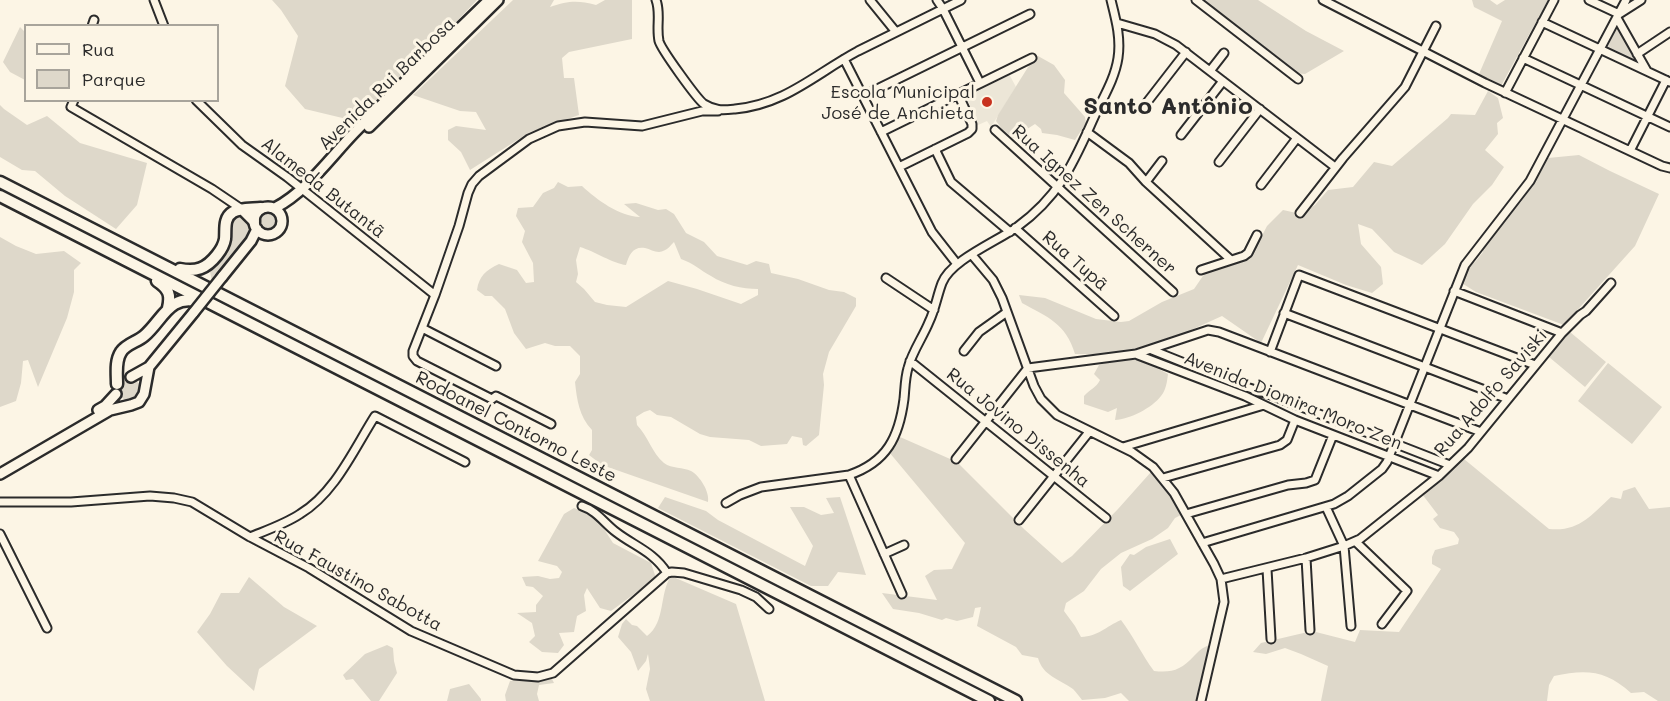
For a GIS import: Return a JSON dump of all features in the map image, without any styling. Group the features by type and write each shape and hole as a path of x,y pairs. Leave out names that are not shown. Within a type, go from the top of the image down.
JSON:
{"highway":[{"name":"Rodoanel Contorno Leste","path":"0,182 165,266 214,294 1016,701"},
{"name":"Rodoanel Contorno Leste","path":"0,196 989,701"},
{"path":"214,294 208,270 223,245 225,225 229,216 243,210 261,208"},
{"path":"243,210 258,228"},
{"path":"133,264 167,289 170,294 168,308"},
{"path":"165,266 192,271 210,264"},
{"path":"116,389 118,358 123,349 144,337 168,308 182,300 217,307"},
{"path":"117,364 130,377"}],"main road":[{"name":"Avenida Rui Barbosa","path":"325,166 354,133 489,0"},
{"name":"Avenida Rui Barbosa","path":"278,212 301,188 358,138 498,0"},
{"path":"0,467 105,406 124,378 149,367 194,312 214,294 222,277 251,241 258,228 256,214 261,208 270,207 278,212 282,224 277,232 273,234 258,228"},
{"path":"0,474 110,410 139,402 149,367"},
{"path":"130,377 138,380 144,390"},
{"path":"116,389 120,401 131,405"}],"street":[{"path":"154,0 163,24"},
{"path":"656,0 660,43 696,96 699,112"},
{"path":"870,0 896,32"},
{"path":"937,0 944,9 980,83"},
{"path":"550,424 496,396 492,399 417,361 412,354 435,295 472,183 529,140 565,124 598,122 642,126 716,108 761,104 792,92 844,59 961,0"},
{"path":"726,503 761,487 849,475 879,458 892,442 900,422 910,361 933,310 944,278 957,264 1013,230 1034,213 1058,188 1071,168 1116,66 1119,39 1111,0"},
{"path":"1196,0 1298,79"},
{"path":"1323,0 1505,93 1670,168"},
{"path":"1505,93 1554,0"},
{"path":"1588,0 1618,16 1647,71"},
{"path":"1202,543 1326,507 1348,496 1382,469 1390,457 1468,259 1526,188 1626,0"},
{"path":"1618,16 1641,0"},
{"path":"863,96 1030,14"},
{"path":"1542,22 1668,81 1630,151"},
{"path":"1117,23 1164,37 1335,167"},
{"path":"1300,213 1335,167 1405,87 1436,26"},
{"path":"1637,54 1670,32"},
{"path":"1141,110 1185,52"},
{"path":"1210,71 1224,53"},
{"path":"881,132 1032,58"},
{"path":"1523,58 1670,127"},
{"path":"844,59 935,237 957,264"},
{"path":"1181,135 1223,81"},
{"path":"689,84 716,108"},
{"path":"899,167 972,129 972,124 958,94"},
{"path":"696,96 716,108"},
{"path":"73,102 71,107 212,189 243,210"},
{"name":"Alameda Butantã","path":"198,102 242,145 301,188 435,295"},
{"path":"1220,162 1260,109"},
{"name":"Rua Ignez Zen Scherner","path":"994,130 1173,292"},
{"path":"1087,132 1124,158 1146,182 1231,260"},
{"path":"1261,185 1297,138"},
{"name":"Rua Tupã","path":"935,149 951,182 1013,230 1114,316"},
{"path":"1146,182 1162,161"},
{"path":"1201,270 1248,253 1257,235"},
{"path":"972,255 993,280 1037,392 1050,410 1064,420 1139,456 1153,467 1163,478 1186,514 1221,579 1222,611 1201,701"},
{"path":"1270,352 1299,275 1535,365"},
{"path":"886,279 933,310"},
{"name":"Rua Adolfo Saviski","path":"1221,579 1267,569 1356,542 1450,465 1481,432 1562,333 1611,283"},
{"path":"1454,291 1562,333"},
{"path":"964,351 983,328 1007,312"},
{"path":"1284,313 1508,399"},
{"path":"422,328 496,366"},
{"path":"956,459 1028,368 1136,354 1208,330 1219,332 1481,432"},
{"name":"Avenida Diomira Moro Zen","path":"1152,350 1450,465"},
{"name":"Avenida Diomira Moro Zen","path":"1136,354 1438,476"},
{"name":"Rua Jovino Dissenha","path":"910,361 1106,518"},
{"path":"1123,448 1264,405 1268,394"},
{"path":"250,537 290,520 314,503 338,476 375,416 465,462"},
{"path":"1163,478 1281,445 1287,440 1295,420"},
{"path":"1019,520 1089,432"},
{"path":"1186,514 1288,485 1315,480 1333,435"},
{"path":"849,475 902,594"},
{"name":"Rua Faustino Sabotta","path":"0,502 71,502 130,496 157,496 174,498 200,506 250,537 309,568 411,631 501,670 525,677 538,677 553,673 667,573"},
{"path":"582,506 595,512 619,534 656,558 667,573 684,573 741,591 756,597 769,609"},
{"path":"1326,507 1344,546 1351,626"},
{"path":"0,534 47,628"},
{"path":"1356,542 1407,591 1382,624"},
{"path":"884,554 904,545"},
{"path":"1306,558 1310,630"},
{"path":"1267,569 1271,639"}],"shaded area":[{"name":"Escola Municipal José de Anchieta","path":"1009,74 1016,87 991,127 987,121 978,125 964,95"}],"green space":[{"path":"272,0 477,0 355,121 305,109 285,86 298,36"},
{"path":"513,0 554,0 550,7 573,2 596,5 605,0 632,0 632,39 569,52 562,58 564,78 574,78 579,115 530,132 470,170 461,152 448,140 448,130 456,126 486,130 476,112 460,111 413,95"},
{"path":"1200,0 1258,0 1306,31 1344,51 1305,74 1295,73"},
{"path":"1472,0 1490,0 1497,5 1505,0 1548,0 1501,86 1479,74 1502,21 1474,7"},
{"path":"1616,22 1643,68 1602,48"},
{"path":"20,27 24,31 24,79 10,72 3,62"},
{"path":"1038,56 1054,65 1065,80 1064,93 1085,117 1086,123 1075,140 1042,133 1035,124 1013,138 996,121 1030,64"},
{"path":"1488,91 1498,98 1503,118 1497,123 1498,134 1485,150 1504,167 1492,185 1473,204 1445,244 1422,265 1394,252 1372,229 1358,224 1361,244 1381,267 1383,284 1372,293 1298,265 1261,343 1222,316 1158,345 1104,354 1075,354 1061,328 1022,303 1019,295 1045,298 1096,319 1129,321 1162,302 1194,289 1205,273 1250,259 1267,226 1283,210 1301,214 1315,205 1328,190 1353,187 1374,162 1392,166 1451,114 1475,115"},
{"path":"0,105 27,125 47,116 80,143 147,163 137,205 116,229 65,196 35,171 22,170 0,157"},
{"path":"1579,155 1659,194 1635,246 1564,325 1476,292 1460,282 1469,264 1475,262 1483,252 1482,247 1499,223 1521,202 1548,158"},
{"path":"558,182 568,187 582,186 609,206 632,216 640,217 624,204 636,203 658,210 666,209 674,214 686,233 704,242 717,256 747,265 756,261 769,264 771,273 798,279 829,290 844,292 856,298 856,306 829,352 823,374 819,435 806,446 803,445 802,438 792,436 787,444 761,446 749,440 700,434 671,417 657,415 650,410 636,417 637,425 664,463 688,470 701,480 706,489 708,502 602,465 589,455 592,450 592,430 581,413 575,382 580,374 580,356 570,346 545,343 526,349 514,333 505,309 492,296 485,296 477,290 484,274 499,264 517,270 526,283 534,282 533,263 522,242 525,231 516,216 518,208 533,207 543,193 554,188","holes":["674,242 681,259 722,282 758,289 758,295 741,304 668,281 626,307 595,302 576,282 578,274 576,260 580,247 626,265 630,255 637,248 659,252"]},
{"path":"265,210 273,210 280,217 280,225 273,232 265,232 258,225 258,217"},
{"path":"236,215 243,215 252,223 250,232 242,247 212,281 210,272 225,250 230,224"},
{"path":"0,237 36,254 64,251 81,263 74,270 74,292 67,318 38,387 28,360 23,361 21,383 16,401 0,407"},
{"path":"1570,332 1606,362 1585,387 1549,357"},
{"path":"1140,359 1168,374 1164,391 1152,405 1134,415 1115,420 1117,408 1108,412 1084,404 1084,396 1100,380 1094,374 1099,365 1111,361"},
{"path":"1608,363 1662,407 1632,444 1578,401"},
{"path":"130,379 138,382 141,390 138,398 130,401 122,398 119,390 122,382"},
{"path":"900,437 957,462 1024,529 1062,563 1072,556 1118,509 1151,472 1165,484 1181,515 1152,539 1121,553 1101,569 1084,591 1066,603 1064,611 1081,637 1097,633 1121,620 1154,671 1171,671 1180,667 1201,649 1210,645 1196,701 1129,701 1121,693 1105,698 1082,700 1073,689 1048,673 1038,658 1022,655 1016,647 977,626 981,607 975,608 973,617 957,621 893,609 882,593 937,600 925,576 934,570 952,569 965,543 889,452"},
{"path":"1464,459 1549,529 1576,525 1611,497 1621,499 1623,491 1635,487 1649,509 1670,507 1670,701 1658,701 1644,692 1631,693 1613,680 1595,673 1576,672 1554,676 1549,685 1547,701 1321,701 1328,666 1285,648 1266,654 1253,652 1261,643 1312,631 1355,642 1360,630 1399,632 1441,569 1432,564 1435,550 1458,544 1459,539 1454,532 1440,528 1433,519 1438,515 1422,494"},
{"path":"665,497 706,511 718,520 805,566 813,546 790,507 804,507 821,515 834,513 826,498 840,497 866,575 838,572 828,586 811,586 658,508"},
{"path":"574,508 595,515 613,543 651,563 656,578 611,611 600,608 587,588 584,595 586,611 577,616 574,632 559,633 564,645 558,653 542,652 529,642 535,636 532,623 517,613 536,612 536,605 543,596 533,587 526,586 522,577 559,578 562,572 557,566 538,561 564,514"},
{"path":"1170,539 1178,554 1130,591 1123,586 1121,567 1130,554 1134,555 1146,547"},
{"path":"671,576 736,604 765,701 650,701 646,689 650,669 648,654 646,661 638,671 631,652 618,637 626,619 647,636 653,630 660,616 667,583"},
{"path":"249,577 284,607 317,626 259,669 254,691 227,666 197,632 221,593 239,593"},
{"path":"387,645 393,648 397,673 379,701 371,701 353,679 346,680 343,675 365,654"},
{"path":"552,679 554,683 539,685 537,694 539,701 506,701 505,695 510,681"},
{"path":"469,684 481,701 447,701 450,689"}],"place":[{"name":"Escola Municipal José de Anchieta","path":"987,102"}],"district":[{"name":"Santo Antônio","path":"1168,107"}]}
